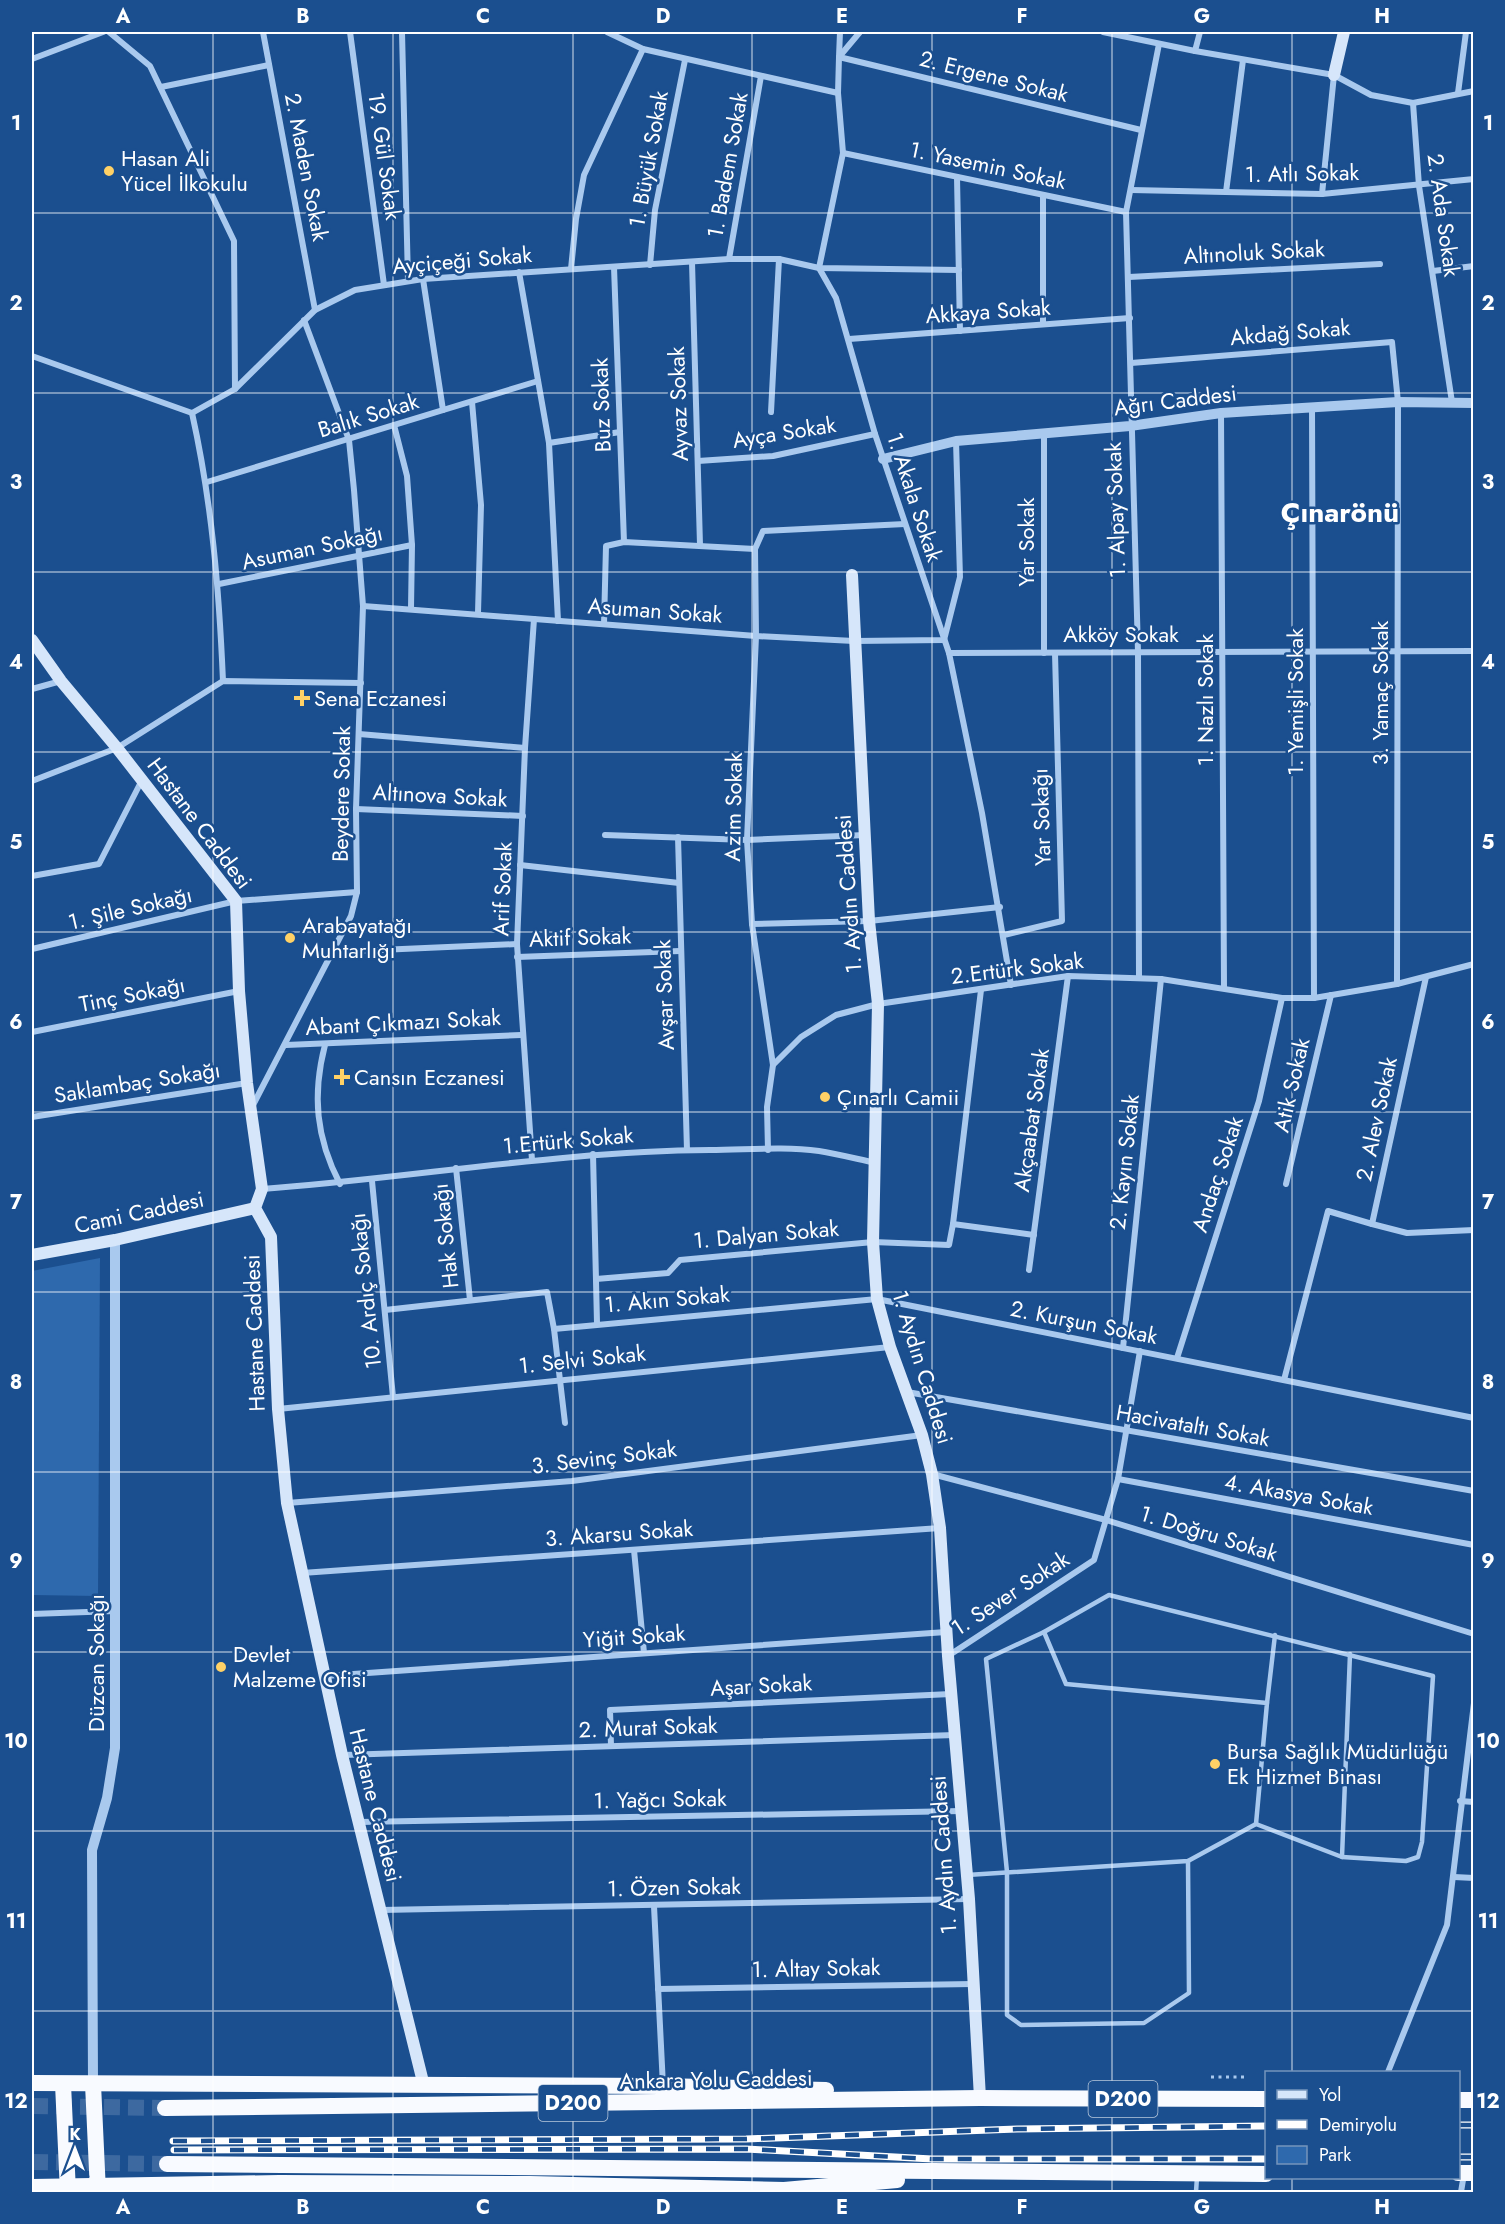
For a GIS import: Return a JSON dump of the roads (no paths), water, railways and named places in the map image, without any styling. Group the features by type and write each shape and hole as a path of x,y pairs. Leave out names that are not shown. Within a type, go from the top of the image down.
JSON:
{"highway":[{"path":"32,2083 663,2086 786,2088 980,2098"},
{"path":"63,2084 68,2190"},
{"path":"93,2084 98,2190"},
{"name":"Ankara Yolu Caddesi","path":"165,2108 980,2098 1265,2099"},
{"path":"167,2164 1265,2174"},
{"path":"32,2187 98,2190 279,2183 784,2190 994,2172"},
{"path":"165,2193 207,2186"}],"main road":[{"path":"1334,75 1344,32"},
{"name":"1. Aydın Caddesi","path":"852,575 869,921 878,1004 873,1242 877,1299 890,1347 922,1435 932,1474 940,1528 954,1735 969,1899 980,2098"},
{"name":"Hastane Caddesi","path":"32,640 61,681 117,748 236,902 239,991 247,1083 262,1190 255,1208 271,1237 278,1408 287,1503 342,1755 424,2086"},
{"name":"Cami Caddesi","path":"32,1255 115,1240 255,1208"}],"street":[{"path":"32,59 103,32"},
{"path":"109,32 150,66 234,241 235,389"},
{"name":"2. Maden Sokak","path":"263,32 315,310"},
{"name":"19. Gül Sokak","path":"350,32 384,285"},
{"path":"402,32 408,281"},
{"path":"607,32 643,50 838,93"},
{"path":"819,268 843,153 838,93 840,32"},
{"path":"838,57 860,32"},
{"path":"1103,32 1160,45 1334,75 1371,95 1413,103 1473,92"},
{"path":"1195,51 1200,32"},
{"path":"1458,93 1466,32"},
{"name":"1. Alpay Sokak","path":"1139,977 1138,652 1130,426 1131,363 1126,212 1160,45"},
{"path":"571,269 576,219 584,175 643,50"},
{"name":"2. Ergene Sokak","path":"838,57 1141,130"},
{"name":"1. Büyük Sokak","path":"650,265 655,210 685,60"},
{"path":"1226,192 1243,60"},
{"path":"161,87 269,65"},
{"path":"1322,194 1334,75"},
{"name":"1. Badem Sokak","path":"729,259 761,76"},
{"name":"2. Ada Sokak","path":"1413,103 1419,186 1452,402"},
{"name":"1. Yasemin Sokak","path":"843,153 1126,212"},
{"path":"957,177 960,331"},
{"name":"1. Atlı Sokak","path":"1131,190 1322,194 1473,179"},
{"path":"1043,195 1043,324"},
{"name":"Ayçiçeği Sokak","path":"192,413 235,389 315,310 356,290 423,279 729,259 779,259 819,268 958,270"},
{"path":"771,412 779,259"},
{"name":"Ayvaz Sokak","path":"692,262 700,545"},
{"name":"Altınoluk Sokak","path":"1129,276 1380,264"},
{"path":"1433,271 1473,266"},
{"name":"Buz Sokak","path":"614,267 624,542"},
{"name":"1. Akala Sokak","path":"819,268 836,298 875,434 949,653 1000,907 1011,985"},
{"path":"519,272 549,443 558,621"},
{"path":"423,279 443,410"},
{"name":"Akkaya Sokak","path":"849,339 1130,318"},
{"name":"Beydere Sokak","path":"252,1107 334,952 351,916 357,892 356,809 363,606 349,440 303,320"},
{"name":"Akdağ Sokak","path":"1131,363 1392,342 1398,402"},
{"path":"32,356 192,413 207,482 219,584 223,681"},
{"name":"Balık Sokak","path":"207,482 538,381"},
{"path":"472,402 482,505 478,613"},
{"name":"Ağrı Caddesi","path":"883,459 956,441 1130,426 1221,413 1398,402 1473,403"},
{"name":"3. Yamaç Sokak","path":"1397,984 1398,402"},
{"name":"1. Yemişli Sokak","path":"1312,407 1314,998"},
{"name":"1. Nazlı Sokak","path":"1221,413 1224,987"},
{"path":"394,425 407,476 412,545 411,608"},
{"path":"549,443 620,432"},
{"name":"Yar Sokak","path":"1044,432 1044,653"},
{"name":"Ayça Sokak","path":"698,461 773,456 875,434"},
{"path":"944,640 960,577 956,441"},
{"path":"604,624 606,546 624,542 755,549 763,531 905,524"},
{"name":"Asuman Sokağı","path":"219,584 412,545"},
{"name":"Azim Sokak","path":"755,549 756,636 747,840 752,924 772,1065"},
{"name":"Asuman Sokak","path":"363,606 756,636 854,641 944,640"},
{"name":"Arif Sokak","path":"531,1160 521,1035 517,944 525,748 534,619"},
{"name":"Akköy Sokak","path":"949,653 1473,651"},
{"name":"Yar Sokağı","path":"1004,934 1062,921 1055,653"},
{"path":"32,689 61,681"},
{"path":"32,781 117,748 223,681 361,683"},
{"path":"358,734 525,748"},
{"path":"32,876 99,864 142,780"},
{"name":"Altınova Sokak","path":"356,809 523,816"},
{"path":"605,835 747,840 865,835"},
{"name":"Avşar Sokak","path":"678,837 687,1150"},
{"path":"520,865 679,883"},
{"name":"1. Şile Sokağı","path":"32,949 236,902 357,892"},
{"path":"752,924 869,921 1000,907"},
{"name":"Aktif Sokak","path":"334,952 517,944"},
{"name":"Aktif Sokak","path":"517,957 680,951"},
{"name":"2.Ertürk Sokak","path":"772,1065 801,1037 836,1015 878,1004 1068,976 1139,977 1224,987 1282,998 1314,998 1397,984 1473,964"},
{"name":"Akçaabat Sokak","path":"1029,1270 1068,976"},
{"name":"2. Alev Sokak","path":"1372,1224 1426,977"},
{"name":"2. Kayın Sokak","path":"1124,1348 1161,979"},
{"path":"981,990 953,1224 1034,1235"},
{"name":"Tinç Sokağı","path":"32,1032 239,991"},
{"name":"Atik Sokak","path":"1286,1184 1331,995"},
{"name":"Andaç Sokak","path":"1177,1358 1259,1101 1282,998"},
{"name":"Abant Çıkmazı Sokak","path":"286,1045 521,1035"},
{"path":"325,1045 316,1086 316,1112 326,1153 340,1184"},
{"path":"768,1150 767,1107 772,1065"},
{"name":"Saklambaç Sokağı","path":"32,1117 247,1083"},
{"name":"1.Ertürk Sokak","path":"262,1190 372,1181 456,1168 593,1154 687,1150 817,1151 876,1164"},
{"path":"593,1154 597,1323"},
{"name":"Hak Sokağı","path":"456,1168 470,1300"},
{"name":"10. Ardıç Sokağı","path":"372,1181 393,1397"},
{"path":"1284,1380 1328,1211 1407,1233 1473,1230"},
{"name":"1. Dalyan Sokak","path":"596,1279 668,1273 680,1260 873,1242 949,1245 953,1224"},
{"name":"Düzcan Sokağı","path":"93,2084 92,1850 107,1798 115,1748 115,1240"},
{"path":"385,1310 547,1293 554,1329 565,1423"},
{"name":"2. Kurşun Sokak","path":"877,1299 1473,1418"},
{"name":"1. Akın Sokak","path":"554,1329 597,1323 877,1299"},
{"name":"1. Selvi Sokak","path":"278,1408 560,1378 890,1347"},
{"name":"1. Sever Sokak","path":"948,1656 1094,1560 1118,1479 1140,1351"},
{"name":"Hacivataltı Sokak","path":"907,1392 1473,1491"},
{"name":"3. Sevinç Sokak","path":"287,1503 572,1481 922,1435"},
{"name":"1. Doğru Sokak","path":"932,1474 1106,1520 1473,1634"},
{"name":"4. Akasya Sokak","path":"1118,1479 1473,1545"},
{"name":"3. Akarsu Sokak","path":"302,1573 940,1528"},
{"path":"634,1550 644,1653"},
{"path":"32,1614 115,1611"},
{"name":"Yiğit Sokak","path":"325,1676 946,1632"},
{"name":"Aşar Sokak","path":"611,1746 610,1710 951,1694"},
{"path":"1389,2071 1447,1926 1473,1703"},
{"name":"2. Murat Sokak","path":"342,1755 954,1735"},
{"path":"1460,1801 1473,1802"},
{"name":"1. Yağcı Sokak","path":"358,1822 962,1811"},
{"path":"1454,1877 1473,1878"},
{"name":"1. Özen Sokak","path":"380,1910 969,1899"},
{"path":"654,1906 663,2086"},
{"name":"1. Altay Sokak","path":"658,1989 974,1984"},
{"path":"1461,2193 1465,2173"}],"lane":[{"path":"967,1875 1007,1872 1188,1861 1256,1824 1342,1857 1406,1861 1418,1857 1422,1842 1433,1676 1109,1595 1044,1632 986,1659 1007,1872 1007,2015 1021,2025 1144,2023 1189,1993 1188,1861"},
{"path":"1044,1632 1066,1684 1267,1703"},
{"path":"1256,1824 1275,1635"},
{"path":"1342,1857 1350,1654"},
{"path":"1196,2193 1197,2174"}],"tunnel":[{"path":"32,2106 165,2108"},
{"path":"32,2162 167,2164"}],"railway":[{"path":"1460,2125 1474,2125"},
{"path":"173,2141 746,2139 1017,2129 1265,2126"},
{"path":"174,2150 746,2149 932,2159 1265,2159"},
{"path":"1460,2157 1474,2157"}],"place":[{"name":"Hasan Ali Yücel İlkokulu","path":"109,171"},
{"name":"Sena Eczanesi","path":"302,698"},
{"name":"Arabayatağı Muhtarlığı","path":"290,938"},
{"name":"Cansın Eczanesi","path":"342,1077"},
{"name":"Çınarlı Camii","path":"825,1097"},
{"name":"Devlet Malzeme Ofisi","path":"221,1667"},
{"name":"Bursa Sağlık Müdürlüğü Ek Hizmet Binası","path":"1215,1764"}],"district":[{"name":"Çınarönü","path":"1340,512"}]}
